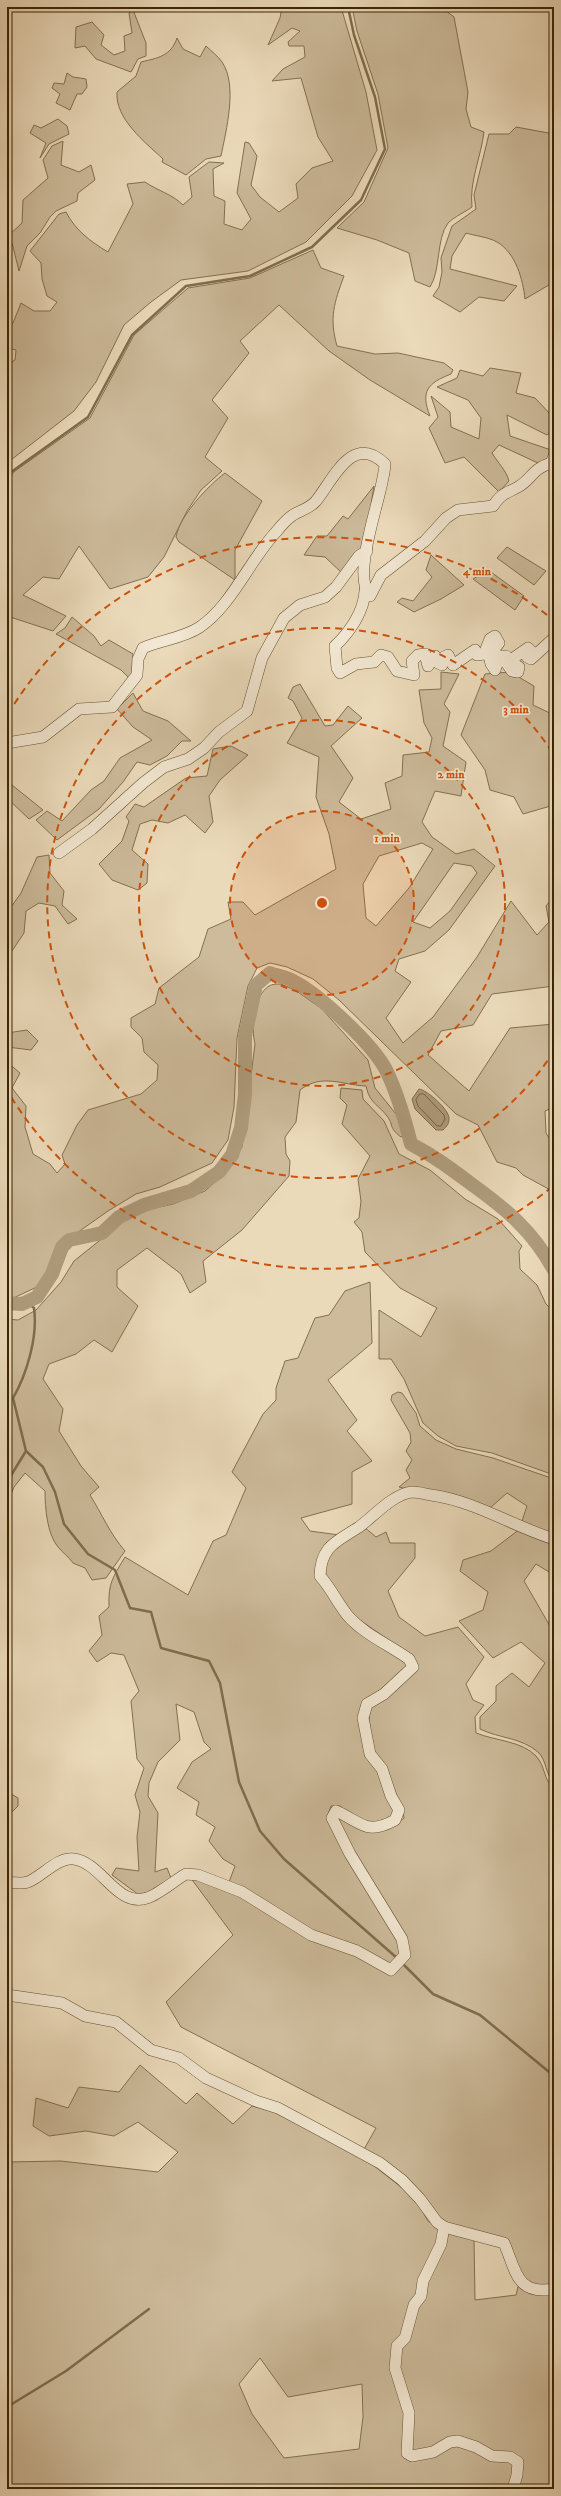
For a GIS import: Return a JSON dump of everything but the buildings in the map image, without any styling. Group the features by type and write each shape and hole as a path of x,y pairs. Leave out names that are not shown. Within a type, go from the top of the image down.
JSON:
{"street":[{"path":"7,743 43,737 79,709 112,707 137,675 138,659 143,648 200,627 233,592 244,572 276,532 293,515 305,510 316,501 346,459 369,453 378,457 385,464 366,551 364,578 365,590 357,617 346,636 335,646 337,668 340,673 356,664 374,662 381,655 388,657 397,671 414,675 412,662 418,655 425,654 428,666 435,656 438,663 442,665 444,657 448,655 453,665 475,650 477,655 484,654 490,639 495,636 499,643 490,656 491,664 495,670 500,656 506,656 507,664 512,671 518,672 519,667 513,663 515,657 528,648 531,650 527,657 531,659 554,638"},
{"path":"365,590 370,596 381,575 425,540 446,518 458,510 493,506 500,495 519,486 539,467 551,463 554,456"},
{"path":"59,853 92,829 143,783 164,767 188,758 204,748 219,732 248,711 262,658 284,618 300,605 325,597 336,587 359,556 366,551"},
{"path":"7,1883 27,1882 62,1861 74,1859 91,1867 112,1886 133,1899 147,1898 186,1874 198,1876 242,1892 311,1935 357,1951 391,1970 405,1955 402,1939 350,1854 332,1818 336,1811 350,1817 360,1826 375,1827 395,1820 399,1810 391,1796 382,1769 370,1754 363,1718 367,1704 384,1694 414,1667 409,1659 359,1626 348,1615 331,1588 320,1576 321,1561 328,1548 337,1541 396,1499 412,1492 468,1503 554,1539"},
{"path":"7,1995 62,2003 85,2016 116,2022 151,2050 180,2058 206,2078 256,2101 278,2108 321,2131 380,2163 402,2180 420,2199 437,2222 444,2227 504,2243 512,2269 526,2287 544,2291 554,2289"},
{"path":"444,2227 441,2244 423,2281 421,2296 414,2305 405,2338 397,2346 395,2368 409,2413 407,2453 412,2456 433,2452 450,2442 458,2441 476,2447 492,2456 510,2457 518,2462 517,2475 513,2489"}],"shaded area":[{"path":"282,7 341,7 366,92 377,150 352,196 306,242 248,271 181,280 151,302 124,325 96,382 74,411 7,463 7,365 15,360 16,350 7,348 7,327 13,323 21,303 34,311 50,311 57,302 47,296 42,279 41,263 30,251 59,214 66,212 84,235 108,252 133,204 127,184 145,182 179,201 183,205 192,197 189,177 209,162 224,163 213,169 214,196 225,201 224,224 242,230 251,219 237,193 245,142 249,143 257,156 251,185 260,197 279,212 298,198 296,184 312,168 333,161 318,137 301,78 272,81 283,69 305,57 304,46 289,46 288,42 300,31 292,28 268,45 280,18"},
{"path":"352,7 441,7 454,17 468,92 466,109 471,127 484,132 472,188 472,207 450,221 444,230 436,272 430,287 415,281 409,253 377,240 337,228 364,202 388,148 378,94 357,31"},
{"path":"133,10 146,43 146,56 138,59 131,72 96,59 85,46 75,48 76,27 92,22 104,35 101,45 114,55 125,51 124,36 132,33 129,13"},
{"path":"177,38 183,49 200,57 206,46 222,62 227,72 230,95 228,121 221,156 206,159 186,175 162,162 163,159 132,129 121,111 117,92 136,76 141,62 163,55 171,49"},
{"path":"67,73 73,77 86,79 87,87 82,94 77,94 70,110 56,103 60,94 52,88 54,83 64,84"},
{"path":"58,119 67,126 69,134 49,144 40,158 46,143 30,133 34,125 41,128"},
{"path":"516,127 554,134 554,282 525,299 520,276 514,260 504,247 493,240 466,233 452,256 450,269 517,286 504,301 479,297 460,312 433,296 439,287 442,272 441,258 452,226 476,209 474,195 489,134 509,134"},
{"path":"63,141 61,165 79,172 91,165 95,180 78,193 77,201 56,211 50,217 40,233 27,246 19,271 12,243 7,246 7,237 22,223 23,200 48,178 43,160 52,146"},
{"path":"313,250 321,268 344,276 335,303 333,319 337,346 375,354 398,353 444,363 453,370 451,374 443,377 428,389 426,400 430,416 370,380 329,351 279,305 240,341 249,353 212,400 228,418 205,457 222,471 201,490 187,511 164,557 148,577 110,589 79,546 59,579 43,577 23,595 66,616 53,631 7,616 7,480 15,471 90,418 134,335 188,288 250,278"},
{"path":"490,368 521,373 516,393 535,398 554,418 553,430 547,435 507,415 510,436 551,450 552,454 547,460 538,463 499,445 492,453 504,470 509,481 499,492 464,457 445,463 429,428 438,417 431,396 450,412 451,427 479,439 481,418 468,400 437,387 457,378 460,370 483,376"},
{"path":"225,473 262,501 235,550 235,580 179,542 176,537 183,520 189,511 203,493"},
{"path":"374,486 364,549 342,573 325,557 304,555 317,536 327,536 343,516 348,519"},
{"path":"507,547 546,571 534,585 497,558"},
{"path":"431,555 464,585 441,599 414,612 397,602 402,598 413,601 432,577 426,570"},
{"path":"488,570 524,596 515,610 473,579"},
{"path":"72,617 94,636 101,646 109,640 133,654 130,679 121,670 56,634 65,628"},
{"path":"441,672 459,674 444,704 450,712 443,746 466,762 461,796 435,791 422,822 432,837 456,854 474,849 495,866 449,930 425,951 399,959 395,971 411,982 386,1018 403,1043 433,1017 477,957 511,901 537,935 549,922 546,906 554,896 554,986 492,994 473,1025 441,1031 428,1055 469,1091 510,1028 554,1024 554,1107 545,1111 546,1133 554,1146 554,1192 523,1175 516,1168 497,1162 478,1125 456,1114 339,1000 313,979 287,967 270,963 257,968 248,986 237,1038 234,1107 228,1140 212,1163 160,1187 136,1194 108,1211 67,1240 39,1286 7,1301 7,1062 20,1073 12,1088 26,1106 25,1127 33,1154 50,1164 57,1173 65,1164 62,1155 77,1125 88,1110 141,1094 157,1080 158,1065 144,1052 142,1038 131,1027 131,1018 155,1004 159,988 199,957 208,929 231,919 228,902 243,902 255,915 336,869 329,834 316,797 319,757 287,743 302,718 293,701 288,698 293,687 300,684 325,726 333,725 348,706 362,718 331,746 353,778 339,802 361,819 391,809 385,783 402,776 403,755 429,752 432,738 424,723 419,690 441,689","holes":["422,843 433,849 409,888 376,926 366,918 363,884 379,856","454,863 472,866 477,873 450,911 430,928 413,922"]},
{"path":"510,672 534,686 533,705 554,715 554,805 523,814 514,797 490,790 485,770 461,735 485,674"},
{"path":"133,693 143,711 168,721 191,741 182,741 167,756 150,765 137,762 123,782 99,809 57,840 36,820 47,811 62,821 91,790 104,781 120,758 152,740 133,727 117,709"},
{"path":"231,746 248,755 220,780 209,796 213,822 205,833 185,815 168,823 152,820 140,824 132,850 148,864 147,883 138,890 112,880 99,864 122,841 129,821 126,817 135,804 144,807 186,778 207,776 213,749"},
{"path":"7,781 43,810 29,819 7,798"},
{"path":"49,855 50,873 64,891 62,905 77,919 68,924 55,906 39,903 26,911 24,933 12,951 7,948 7,922 11,907 21,893 37,857"},
{"path":"273,984 281,984 295,990 322,1009 368,1060 375,1088 400,1119 405,1135 401,1137 394,1131 387,1116 372,1100 366,1086 324,1081 308,1085 300,1090 296,1122 285,1137 286,1154 290,1161 289,1176 242,1230 203,1261 206,1282 190,1293 181,1274 147,1248 117,1270 117,1287 138,1306 112,1352 94,1340 76,1354 49,1364 43,1379 63,1409 59,1431 81,1466 99,1487 90,1495 110,1531 125,1551 106,1578 92,1580 85,1568 73,1563 54,1542 47,1520 45,1491 25,1473 14,1487 7,1504 7,1440 10,1432 7,1427 7,1319 18,1320 36,1310 61,1282 74,1261 124,1221 150,1209 173,1204 205,1191 230,1168 242,1147 255,1044 253,1021 256,1005 264,991 269,986"},
{"path":"27,1030 38,1041 31,1050 7,1047 7,1033"},
{"path":"341,1088 362,1090 363,1099 384,1121 399,1154 430,1170 465,1199 498,1219 522,1246 519,1251 520,1269 537,1285 546,1304 554,1312 554,1475 492,1453 456,1446 438,1436 423,1423 404,1379 391,1359 379,1359 379,1310 421,1337 437,1308 400,1288 365,1252 362,1232 354,1222 359,1218 361,1201 358,1179 370,1156 342,1124 347,1105 340,1098"},
{"path":"370,1282 372,1343 328,1380 357,1420 347,1431 372,1461 352,1472 352,1504 301,1518 310,1531 339,1535 318,1561 347,1619 405,1659 410,1667 361,1718 396,1810 393,1820 375,1825 351,1814 340,1806 331,1806 327,1817 400,1940 402,1954 390,1964 312,1932 244,1887 229,1882 235,1866 223,1859 209,1841 215,1827 196,1815 199,1802 177,1788 192,1762 211,1749 204,1742 194,1712 176,1704 180,1740 158,1762 149,1783 148,1796 158,1813 155,1872 167,1868 171,1878 148,1892 139,1895 112,1875 116,1868 139,1871 137,1837 140,1812 135,1795 144,1768 137,1759 131,1701 139,1691 124,1655 111,1653 97,1662 89,1651 102,1635 99,1616 109,1607 110,1586 125,1557 188,1595 213,1541 226,1535 246,1488 232,1472 263,1414 276,1400 276,1388 285,1361 298,1358 315,1318 329,1315 345,1291"},
{"path":"398,1392 402,1393 416,1413 420,1426 436,1440 456,1449 493,1458 554,1479 554,1535 521,1524 527,1506 507,1493 490,1508 399,1487 410,1478 406,1470 412,1460 406,1451 411,1442 410,1433 391,1400 392,1395"},
{"path":"363,1526 376,1537 386,1532 390,1543 415,1543 415,1558 388,1591 399,1617 425,1636 458,1627 484,1657 466,1684 473,1700 484,1705 475,1717 476,1733 516,1744 530,1751 539,1760 550,1785 554,1788 554,2287 527,2284 506,2241 444,2225 363,2151 376,2128 181,2027 166,2002 233,1935 190,1877 219,1886 391,1973 410,1954 337,1819 339,1815 365,1828 379,1831 395,1825 404,1818 401,1804 375,1752 370,1738 369,1723 371,1707 389,1696 418,1669 409,1654 351,1614 326,1576 325,1568 332,1548"},
{"path":"520,1529 554,1542 554,1575 536,1564 524,1581 554,1633 554,1782 549,1775 541,1755 538,1752 524,1743 480,1729 480,1717 496,1701 496,1686 512,1673 529,1687 545,1663 521,1642 493,1658 459,1621 483,1610 488,1592 460,1571 463,1560 491,1551"},
{"path":"11,1794 18,1798 18,1806 11,1813 10,1824 7,1824 7,1797"},
{"path":"140,2065 186,2104 197,2093 233,2124 252,2106 274,2112 364,2158 415,2198 428,2221 439,2228 430,2267 414,2314 404,2335 394,2343 404,2413 405,2456 455,2444 513,2463 511,2485 508,2489 7,2489 7,2162 61,2161 158,2172 178,2152 138,2122 114,2136 86,2131 49,2136 33,2126 36,2098 68,2108 79,2087 119,2092","holes":["260,2358 288,2397 362,2384 363,2417 359,2449 284,2458 252,2414 239,2384"]},
{"path":"445,2231 474,2239 475,2300 516,2295 519,2283 554,2291 554,2489 515,2489 520,2460 457,2439 430,2450 410,2452 397,2354"}],"water":[{"path":"419,1089 423,1090 432,1097 446,1111 449,1121 448,1125 443,1130 436,1130 415,1109 412,1099"}],"waterway":[{"path":"7,475 88,417 132,335 186,286 250,276 312,247 361,200 385,149 375,97 354,35 348,7"},
{"path":"7,1303 22,1304 37,1297 52,1274 62,1247 69,1240 102,1233 119,1217 144,1205 191,1191 219,1172 232,1155 241,1128 245,1094 245,1036 256,985 270,973 288,978 317,997 359,1035 381,1061 387,1072 395,1090 411,1144 449,1167 507,1211 537,1243 554,1270"},
{"path":"27,1302 34,1308 35,1319 33,1342 23,1378 13,1398 26,1451 43,1467 55,1492 64,1524 88,1554 115,1570 130,1608 151,1612 161,1648 209,1661 220,1683 239,1782 260,1831 284,1859 397,1958"},
{"path":"7,1482 26,1451"},
{"path":"402,1963 433,1994 480,2015 554,2076"},
{"path":"7,2407 66,2371 149,2309"}]}
